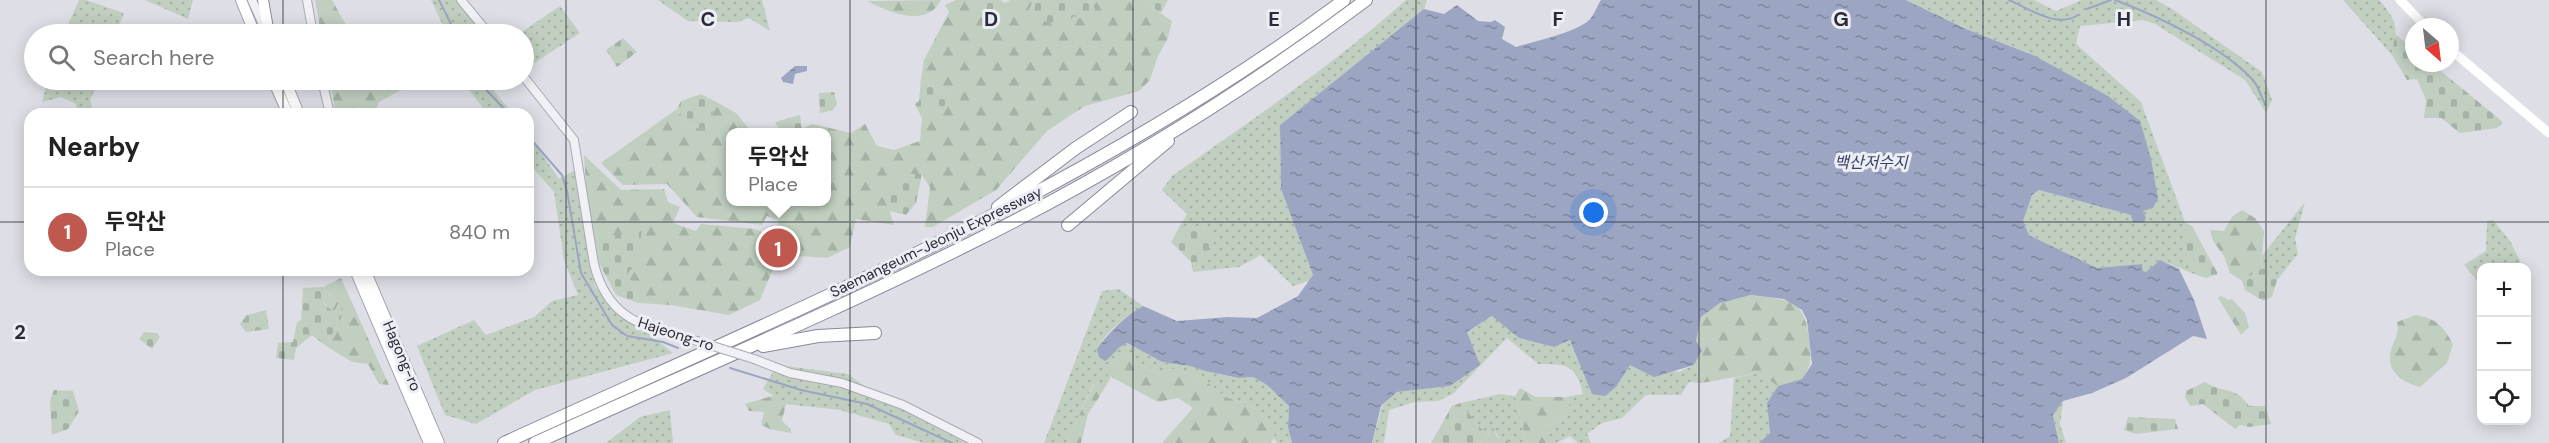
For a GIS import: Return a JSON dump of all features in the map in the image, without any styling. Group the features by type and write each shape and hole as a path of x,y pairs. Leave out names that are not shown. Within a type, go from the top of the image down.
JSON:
{"highway":[{"name":"Saemangeum-Jeonju Expressway","path":"504,443 939,244 1017,205 1126,143 1228,79 1344,0"},
{"name":"Saemangeum-Jeonju Expressway","path":"535,443 976,240 1095,177 1200,115 1286,59 1366,0"},
{"path":"939,244 1007,201 1076,148 1131,112"},
{"path":"1068,225 1200,115"},
{"path":"741,350 818,336 875,333"}],"main road":[{"path":"241,0 251,24"},
{"path":"263,0 267,24"},
{"path":"2400,0 2417,18"},
{"path":"2459,57 2549,133"},
{"path":"275,90 280,108"},
{"path":"277,90 285,108"},
{"path":"289,90 297,108"},
{"path":"353,276 371,308"},
{"name":"Hagong-ro","path":"358,276 435,443"},
{"name":"Hagong-ro","path":"367,276 435,443"}],"street":[{"path":"252,0 263,24"},
{"path":"307,0 311,24"},
{"path":"461,0 481,24"},
{"path":"324,90 329,108"},
{"name":"Hajeong-ro","path":"534,90 574,140 598,282 617,310 630,319 790,373 842,383 903,405 978,443"}],"green space":[{"path":"79,0 86,0 124,13 120,24 68,24"},
{"path":"145,0 193,0 188,19"},
{"path":"315,0 332,0 345,24 319,24"},
{"path":"431,0 456,0 476,24 442,24"},
{"path":"658,0 762,0 770,31 749,18 737,22 688,21"},
{"path":"941,0 935,9 917,16 907,16 885,10 867,1"},
{"path":"956,0 972,0 995,14 1005,10 1005,3 1010,0 1034,0 1026,15 1074,16 1095,9 1088,0 1147,0 1147,4 1172,21 1168,38 1157,58 1150,80 1139,91 1085,106 1047,131 996,190 933,227 925,227 930,187 921,174 886,199 894,225 856,219 850,247 827,258 802,256 773,269 760,300 729,315 671,305 638,303 628,273 608,238 595,240 587,200 584,155 621,190 664,189 668,202 680,207 673,223 696,231 701,224 755,229 772,236 779,221 767,216 762,225 697,217 667,184 623,185 601,163 677,109 690,127 705,129 715,108 720,104 736,113 749,128 726,128 726,206 831,206 831,128 851,133 865,124 877,146 894,150 920,141 922,118 928,100 951,98 921,79 924,60 949,12 945,5"},
{"path":"972,0 1000,0 1005,3 1006,10 995,14"},
{"path":"1034,0 1088,0 1095,9 1085,20 1074,16 1063,27 1026,15"},
{"path":"1147,0 1168,0 1161,13 1147,4"},
{"path":"1406,0 1427,0 1424,9 1280,125 1281,189 1313,275 1309,281 1293,286 1261,255 1239,267 1193,272 1191,262 1199,261 1209,229 1180,226 1187,214 1162,190 1172,176 1321,69"},
{"path":"1907,0 2034,0 2056,11 2082,0 2156,0 2262,72 2272,100 2266,113 2245,80 2155,24 2144,20 2080,26 2076,44 2141,102 2185,222 2192,226 2186,231 2186,254 2197,275 2160,260 2146,272 2143,271 2142,264 2097,268 2029,235 2023,221 2032,195 2039,190 2131,215 2144,222 2028,53 1966,29"},
{"path":"2343,0 2379,0 2395,25 2392,55"},
{"path":"560,6 580,33 534,63 534,24"},
{"path":"2395,34 2405,42 2405,72 2442,72 2503,122 2497,128 2460,133 2441,118 2424,118 2426,100 2417,79 2407,80 2392,55"},
{"path":"623,38 637,52 617,67 606,50"},
{"path":"921,79 951,98 943,107 928,101 922,118 915,104 919,101"},
{"path":"45,90 94,90 90,100 92,108 77,108 76,104 61,97 42,102"},
{"path":"332,90 401,90 379,102 376,108 335,108"},
{"path":"469,90 493,90 508,108 483,108"},
{"path":"834,92 837,104 833,110 820,113 819,93"},
{"path":"701,94 720,104 715,108 705,129 690,127 677,109 681,101"},
{"path":"800,115 802,128 779,128 775,122"},
{"path":"812,124 829,128 804,128"},
{"path":"534,142 559,179 575,170 595,286 618,316 636,323 673,353 535,390 476,424 445,415 417,346 474,320 486,335 534,317 552,301 578,295 564,260 554,192 534,169"},
{"path":"902,174 922,174 916,203 906,215 889,211 885,199"},
{"path":"2305,202 2295,239 2298,254 2277,280 2269,268 2261,269 2262,256"},
{"path":"2242,210 2255,218 2264,231 2261,269 2242,281 2230,273 2224,256 2213,241 2210,230 2224,231 2232,217"},
{"path":"2493,220 2510,241 2521,263 2477,263 2477,280 2464,265 2486,251 2487,221"},
{"path":"1180,226 1209,229 1215,241 1199,262 1191,262 1171,242"},
{"path":"2192,226 2218,274 2206,278 2197,275 2186,254 2186,230"},
{"path":"642,229 638,261 628,273 638,303 616,295 599,263 595,240"},
{"path":"2269,268 2277,280 2272,297 2263,301 2245,290 2242,281 2261,269"},
{"path":"341,278 389,385 379,384 368,364 352,362 326,346 342,316 339,303 334,312 323,302 332,297 323,287"},
{"path":"323,287 332,298 323,303 334,312 340,302 342,316 326,346 312,335 296,348 294,360 276,358 278,343 293,342 297,322 301,320 303,288"},
{"path":"1119,289 1143,306 1108,333 1099,347 1098,354 1105,360 1126,343 1162,362 1190,366 1238,378 1253,377 1267,385 1289,406 1288,427 1292,443 1277,443 1256,409 1224,396 1201,377 1174,369 1158,374 1123,353 1105,373 1111,377 1103,391 1093,384 1066,443 1044,443 1102,291"},
{"path":"1751,295 1784,300 1798,308 1807,326 1809,339 1810,360 1806,374 1802,379 1778,386 1758,373 1702,383 1694,365 1702,350 1696,341 1701,317 1720,303"},
{"path":"2221,296 2228,300 2232,299 2245,313 2249,327 2241,335 2218,298"},
{"path":"266,310 269,329 246,332 240,324 247,315"},
{"path":"2416,315 2429,318 2439,324 2453,344 2447,363 2420,387 2401,379 2390,364 2391,350 2397,333 2397,322"},
{"path":"1493,316 1519,338 1554,347 1570,340 1616,387 1630,365 1679,372 1694,365 1702,383 1689,382 1681,395 1646,395 1622,418 1602,423 1587,434 1591,443 1578,443 1570,436 1556,443 1548,443 1542,435 1547,427 1572,413 1566,397 1583,394 1580,384 1573,371 1556,364 1538,364 1507,338 1453,394 1438,401 1415,402 1389,410 1384,443 1372,443 1382,406 1397,392 1450,386 1479,365 1467,332"},
{"path":"144,332 157,333 160,337 152,349 139,339"},
{"path":"1123,353 1158,374 1174,369 1201,377 1224,396 1256,409 1275,436 1271,443 1162,443 1193,408 1178,398 1158,402 1104,373"},
{"path":"777,365 848,374 883,400 967,443 924,443 896,435 889,424 840,410 786,404 763,389"},
{"path":"1758,373 1778,386 1767,403 1770,433 1759,443 1719,443 1730,436 1734,378"},
{"path":"2205,382 2239,395 2249,406 2265,406 2271,424 2249,427 2241,425 2235,429 2203,404 2190,406 2185,397 2186,391"},
{"path":"1094,383 1103,391 1088,414 1081,443 1066,443"},
{"path":"1520,388 1536,397 1566,397 1572,413 1547,427 1542,435 1548,443 1527,443 1515,396"},
{"path":"54,390 73,391 79,411 68,429 52,435 50,400"},
{"path":"1500,394 1515,396 1527,443 1508,443 1507,439 1498,437 1493,427 1488,437 1461,403"},
{"path":"775,395 786,404 782,421 791,429 791,433 761,425 764,412 749,411 745,404"},
{"path":"2063,401 2060,424 2066,443 2059,443 2053,415"},
{"path":"1461,403 1488,437 1480,443 1431,443 1452,406"},
{"path":"670,410 673,443 606,443 640,417"},
{"path":"2128,417 2175,419 2178,429 2136,434 2124,430"},
{"path":"1493,427 1497,437 1508,439 1508,443 1480,443 1488,437"}],"water":[{"name":"백산저수지","path":"1601,0 1906,0 1966,29 2035,56 2108,96 2140,121 2151,159 2158,198 2153,208 2143,211 2146,218 2144,222 2133,222 2131,215 2039,190 2032,195 2023,221 2029,235 2097,268 2142,264 2143,271 2146,272 2160,260 2179,269 2194,300 2207,339 2193,336 2126,378 2092,393 2063,401 2053,415 2059,443 1759,443 1770,433 1767,403 1778,386 1802,379 1812,364 1807,320 1802,310 1784,299 1751,295 1720,303 1701,317 1696,341 1702,350 1694,365 1654,377 1630,365 1616,387 1605,396 1592,394 1570,340 1554,347 1519,338 1492,316 1467,332 1480,365 1450,386 1397,392 1381,406 1372,443 1292,443 1288,427 1289,406 1267,385 1253,377 1239,378 1162,362 1127,343 1105,361 1099,357 1097,349 1107,336 1143,306 1177,321 1228,317 1257,318 1298,296 1313,275 1281,189 1280,125 1424,9 1444,14 1457,5 1478,21 1495,20 1505,27 1502,39 1516,47 1564,33 1582,25 1592,16"},
{"path":"795,66 807,66 807,71 795,74 793,84 783,82 781,78"}],"waterway":[{"path":"439,0 451,24"},
{"path":"2009,0 2052,19 2070,19 2078,15"},
{"path":"2087,9 2111,0"},
{"path":"2115,0 2169,23 2224,55 2254,81 2265,104"},
{"path":"486,90 503,108"},
{"path":"534,143 562,175 567,191 581,273 612,325 627,336 663,342 678,348"},
{"path":"730,368 801,390 867,404 952,443"}],"place":[{"name":"두악산","path":"778,248"}]}
